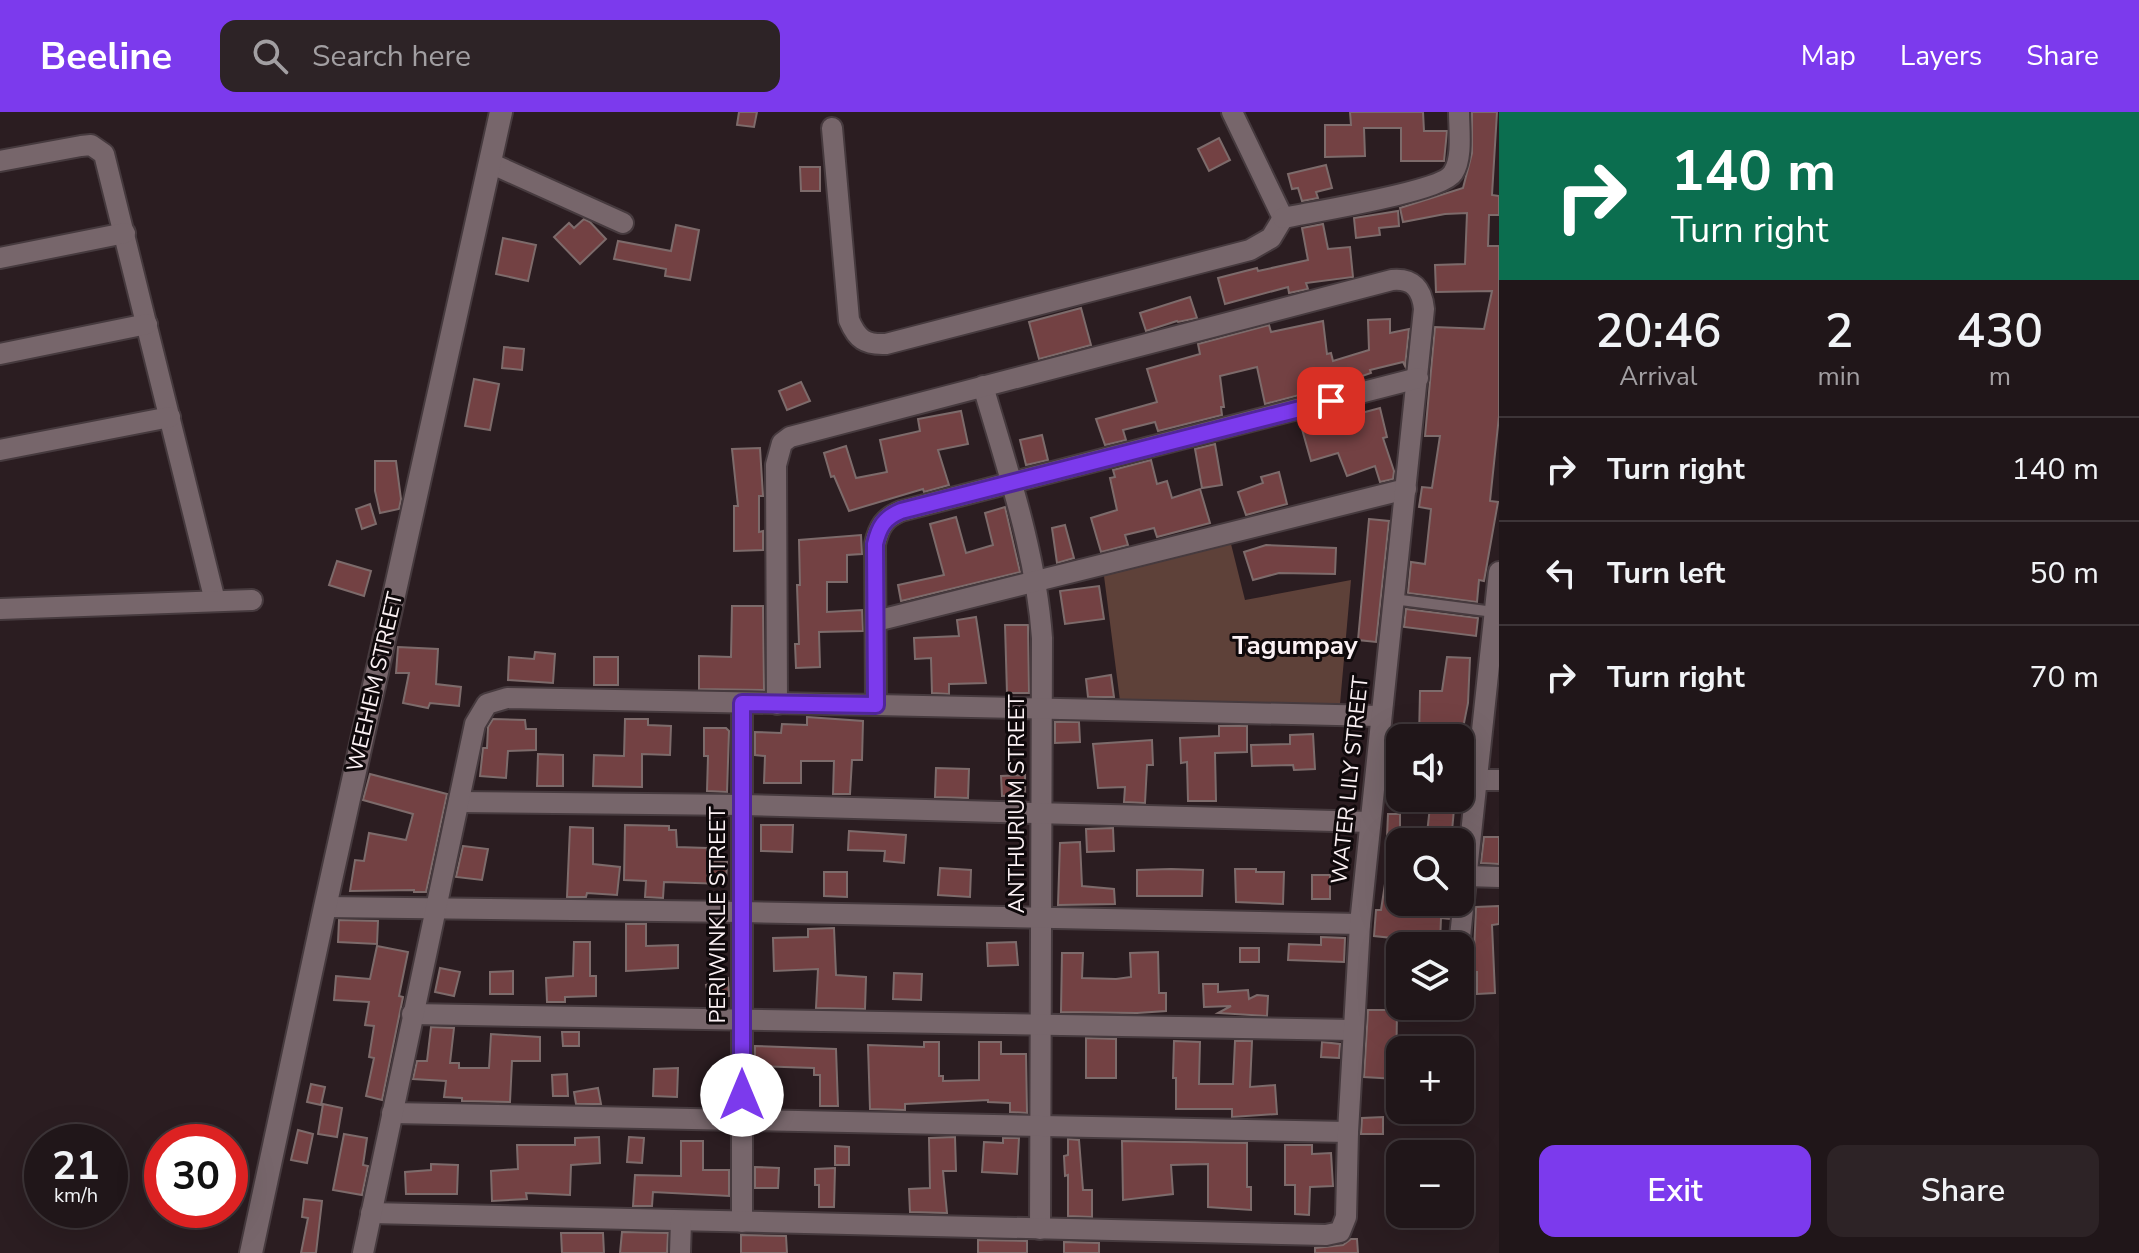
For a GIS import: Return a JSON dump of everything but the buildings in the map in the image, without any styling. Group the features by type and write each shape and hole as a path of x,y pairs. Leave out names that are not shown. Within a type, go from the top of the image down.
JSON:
{"street":[{"name":"WEEHEM STREET","path":"251,1253 501,112"},
{"path":"1232,112 1283,218"},
{"path":"832,128 849,320 854,333 862,341 886,344 1250,250 1271,238 1283,218 1424,188 1448,179 1458,159 1459,112"},
{"path":"0,161 81,146 98,148 109,166 215,601"},
{"path":"490,163 623,223"},
{"path":"0,258 125,233"},
{"name":"WATER LILY STREET","path":"983,386 1392,280 1410,281 1423,298 1418,378 1360,924 1346,1217 1340,1232 1326,1235 1040,1229"},
{"path":"0,354 147,324"},
{"path":"876,705 875,544 879,528 887,517 1418,378"},
{"path":"777,704 776,465 782,443 802,432 983,386"},
{"name":"ANTHURIUM STREET","path":"983,386 1012,484 1035,582 1042,638 1040,1229"},
{"path":"0,450 170,417"},
{"path":"876,621 1406,489"},
{"path":"1471,828 1492,682 1494,612 1499,572"},
{"path":"0,587 2,609 252,600"},
{"path":"363,1253 479,713 496,699 1380,716"},
{"name":"PERIWINKLE STREET","path":"742,703 742,1222"},
{"path":"1476,780 1499,780"},
{"path":"459,802 742,805 1370,822"},
{"path":"1474,876 1499,877"},
{"path":"325,907 1360,924"},
{"path":"412,1014 1353,1030"},
{"path":"392,1113 1348,1132"},
{"path":"371,1213 1040,1229"},
{"path":"680,1253 681,1221"}],"lane":[{"path":"1393,599 1494,612"}],"shaded area":[{"path":"1231,544 1245,600 1351,580 1340,704 1120,701 1104,576"}],"district":[{"name":"Tagumpay","path":"1295,645"}],"route":[{"path":"742,1095 742,703 876,705 875,544 879,528 887,517 1331,401"}]}
